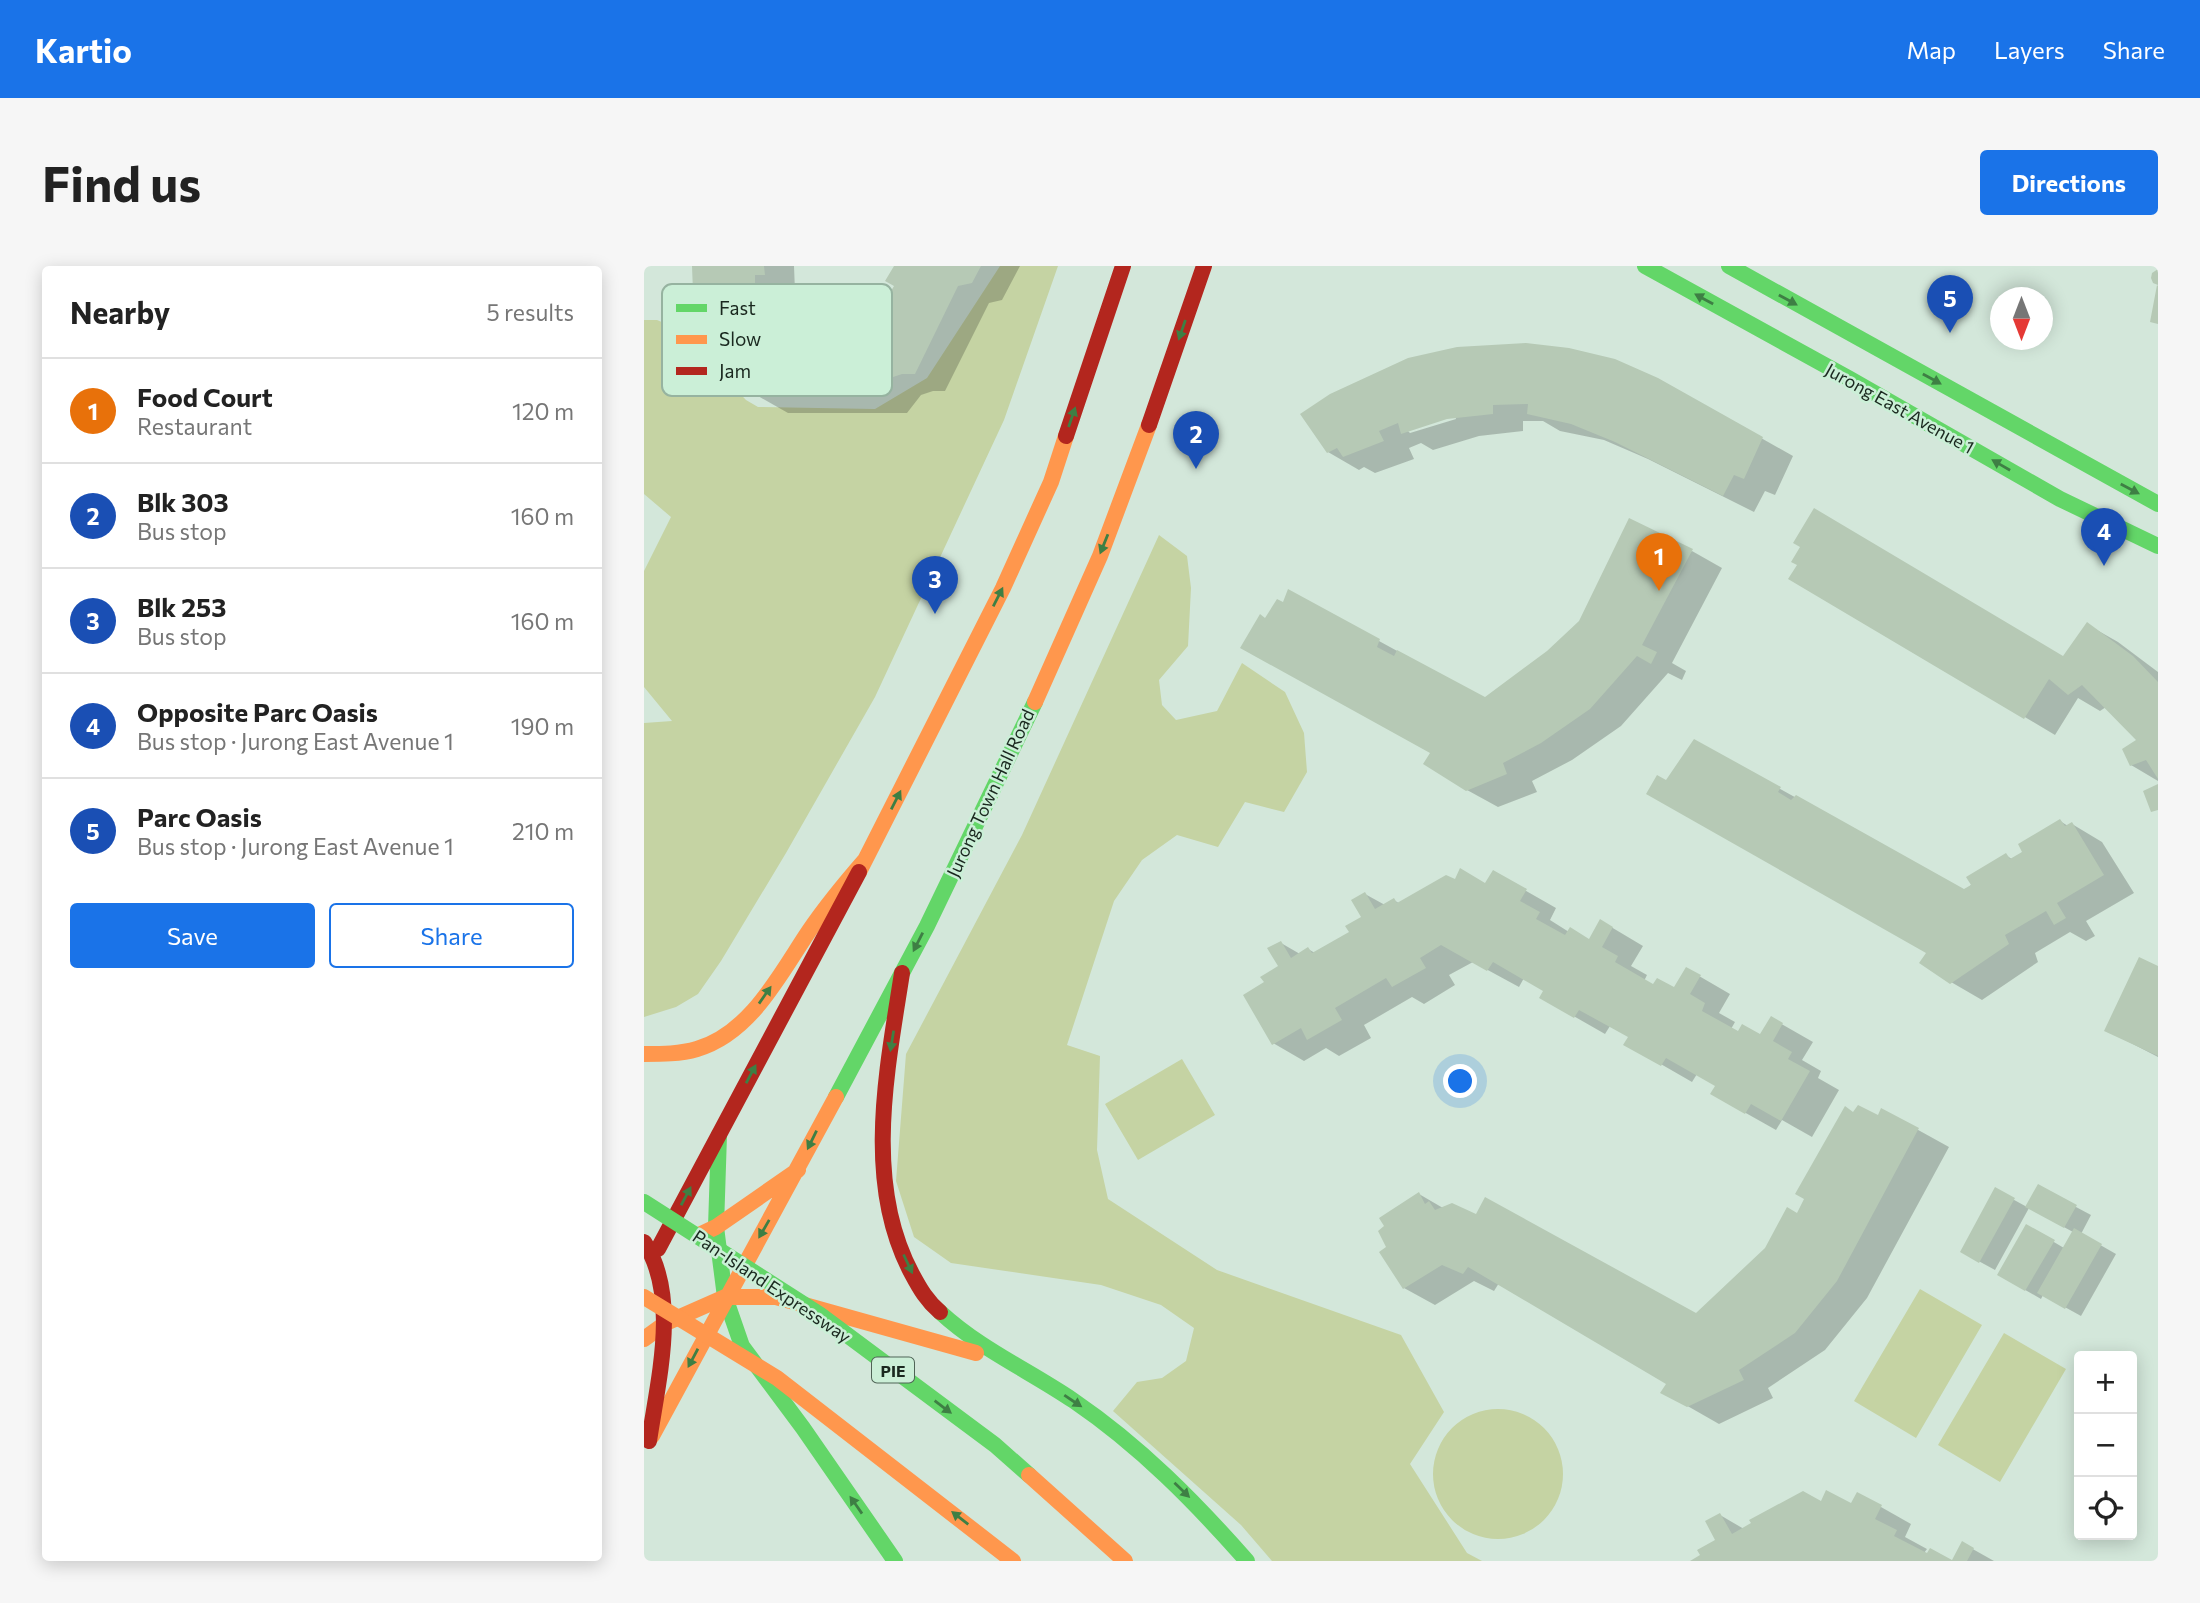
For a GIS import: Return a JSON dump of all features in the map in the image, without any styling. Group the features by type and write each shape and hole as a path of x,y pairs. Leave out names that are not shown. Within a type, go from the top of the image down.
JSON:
{"main road":[{"path":"644,1274 649,1257 719,1135 865,860 1003,589 1051,482 1123,266"},
{"name":"Jurong Town Hall Road","path":"647,1445 725,1297 798,1170 902,973 1084,593 1126,488 1204,266"},
{"name":"Jurong East Avenue 1","path":"1645,266 2060,499 2158,546"},
{"path":"1729,266 2158,504"},
{"path":"644,1054 674,1054 702,1047 725,1036 757,1005 822,912 865,860"},
{"path":"902,973 890,1052 882,1153 891,1220 905,1261 927,1300 957,1327 1072,1400 1132,1443 1206,1514 1247,1561"},
{"path":"719,1135 716,1227 725,1297 742,1346 803,1428 895,1561"},
{"path":"649,1257 716,1227 798,1170"},
{"name":"Pan-Island Expressway","path":"644,1202 819,1314 995,1445 1125,1561"},
{"path":"644,1242 666,1323 647,1445"},
{"path":"644,1297 777,1378 1013,1561"},
{"path":"644,1339 666,1323 725,1297 776,1297 941,1341 1015,1365"}],"green space":[{"path":"1000,266 1058,266 1004,420 875,697 786,853 698,994 676,1007 644,1017 644,723 672,721 644,687 644,571 671,517 644,494 644,320 662,322 662,396 742,396 758,407 875,409 927,378"},
{"path":"1159,535 1187,556 1191,588 1188,646 1159,680 1162,705 1176,720 1217,711 1242,663 1285,692 1304,733 1307,772 1284,812 1245,802 1218,847 1177,835 1142,860 1114,901 1067,1045 1100,1056 1097,1150 1108,1199 1217,1270 1401,1335 1444,1412 1410,1464 1467,1553 1482,1561 1272,1561 1241,1525 1113,1411 1137,1382 1162,1378 1186,1361 1194,1328 1161,1305 1101,1285 951,1263 914,1237 896,1181 906,1054 1022,835"},
{"path":"1182,1059 1215,1115 1138,1160 1105,1104"},
{"path":"1920,1289 1982,1325 1916,1438 1854,1401"},
{"path":"2004,1333 2066,1369 2000,1482 1938,1445"},
{"path":"1498,1409 1523,1414 1544,1428 1558,1449 1563,1474 1558,1499 1544,1520 1523,1534 1498,1539 1473,1534 1452,1520 1438,1499 1433,1474 1438,1449 1452,1428 1473,1414"}],"building":[{"path":"692,266 764,266 765,275 755,275 755,284 693,284"},
{"path":"894,266 981,266 972,283 958,286 915,374 892,377 894,286 885,281"},
{"path":"2158,269 2158,285 2153,283 2151,278 2152,273"},
{"path":"2158,286 2158,324 2150,322"},
{"path":"1526,343 1569,348 1615,359 1658,378 1763,437 1744,479 1734,475 1723,496 1615,442 1571,424 1527,414 1528,404 1493,405 1493,414 1447,419 1401,434 1398,423 1379,431 1384,441 1343,457 1337,448 1327,453 1300,414 1330,394 1408,358 1457,347"},
{"path":"756,396 876,396 756,397"},
{"path":"1814,508 2063,656 2087,622 2133,656 2158,682 2158,779 2146,760 2130,766 2122,749 2136,740 2082,685 2068,695 2049,679 2024,719 1788,579 1797,565 1791,562 1800,547 1793,543"},
{"path":"1629,518 1693,549 1642,645 1657,652 1651,664 1637,656 1590,709 1541,743 1503,763 1507,774 1466,791 1423,764 1430,753 1240,648 1260,614 1265,618 1277,599 1283,602 1288,589 1380,639 1377,647 1394,656 1397,650 1485,697 1547,651 1579,621"},
{"path":"1694,739 1781,787 1778,792 1791,800 1796,795 1964,889 1971,885 1966,877 2006,853 2010,859 2022,852 2018,844 2060,819 2065,826 2072,822 2104,875 2057,903 2066,918 2054,925 2046,911 2005,935 2009,944 1950,984 1919,963 1926,953 1646,794 1657,775 1666,780"},
{"path":"2158,784 2158,810 2151,812 2143,791"},
{"path":"1460,868 1485,883 1493,870 1527,889 1520,901 1540,912 1536,919 1565,935 1570,927 1589,939 1600,919 1613,927 1602,947 1618,956 1615,962 1653,984 1657,978 1674,987 1686,967 1701,975 1690,994 1705,1003 1702,1011 1738,1031 1742,1024 1760,1034 1771,1016 1783,1023 1773,1041 1792,1052 1788,1059 1810,1071 1781,1121 1751,1104 1745,1114 1710,1094 1715,1086 1666,1058 1661,1066 1623,1045 1628,1037 1579,1010 1574,1018 1539,998 1543,991 1493,962 1487,971 1441,945 1420,958 1426,968 1392,987 1386,978 1335,1008 1342,1020 1307,1040 1301,1028 1272,1045 1243,995 1264,982 1260,977 1278,966 1267,948 1281,941 1291,958 1308,947 1312,953 1349,932 1345,926 1361,917 1351,900 1365,892 1375,909 1394,898 1397,903 1446,875 1455,879"},
{"path":"2139,957 2158,966 2158,1056 2104,1031"},
{"path":"1858,1105 1878,1115 1881,1108 1919,1128 1837,1281 1795,1333 1739,1370 1744,1380 1687,1407 1660,1393 1666,1384 1468,1267 1463,1274 1442,1265 1403,1289 1379,1252 1386,1247 1378,1231 1384,1226 1379,1218 1419,1192 1425,1204 1429,1201 1435,1210 1452,1203 1476,1214 1485,1197 1696,1313 1765,1248 1787,1207 1797,1213 1804,1199 1795,1194 1845,1106 1853,1112"},
{"path":"2038,1184 2077,1205 2064,1228 2025,1207"},
{"path":"1995,1187 2015,1198 1979,1263 1960,1252"},
{"path":"2026,1224 2055,1240 2025,1291 1997,1275"},
{"path":"2074,1228 2102,1244 2065,1309 2037,1293"},
{"path":"1826,1490 1851,1503 1857,1492 1882,1505 1875,1519 1897,1530 1894,1536 1927,1553 1930,1548 1952,1560 1962,1541 1974,1548 1967,1561 1690,1561 1700,1555 1697,1550 1715,1540 1705,1521 1720,1513 1732,1534 1751,1523 1749,1520 1803,1491 1821,1501"}],"traffic: fast":[{"path":"1645,266 2060,499 2158,546"},
{"path":"1729,266 2158,504"},
{"path":"836,1097 927,926 1035,702"},
{"path":"719,1135 716,1227 725,1297 742,1346 803,1428 895,1561"},
{"path":"644,1202 819,1314 995,1445 1029,1475"},
{"path":"940,1312 988,1349 1074,1401 1122,1437 1187,1496 1247,1561"}],"traffic: slow":[{"path":"1035,702 1100,556 1149,425"},
{"path":"859,872 1003,588 1051,482 1066,436"},
{"path":"644,1054 678,1053 697,1049 716,1041 749,1016 775,983 822,913 865,860"},
{"path":"652,1436 836,1097"},
{"path":"697,1236 716,1227 798,1170"},
{"path":"644,1297 777,1378 1013,1561"},
{"path":"644,1339 666,1323 725,1297 776,1297 976,1353"},
{"path":"1029,1475 1125,1561"}],"traffic: jam":[{"path":"1066,436 1123,266"},
{"path":"1149,425 1204,266"},
{"path":"658,1249 859,872"},
{"path":"902,973 886,1087 883,1164 897,1239 918,1285 940,1312"},
{"path":"644,1242 655,1264 664,1313 661,1365 649,1441"}],"place":[{"name":"Parc Oasis","path":"1950,333"},
{"name":"Blk 303","path":"1196,469"},
{"name":"Opposite Parc Oasis","path":"2104,566"},
{"name":"Food Court","path":"1659,591"},
{"name":"Blk 253","path":"935,614"}]}
